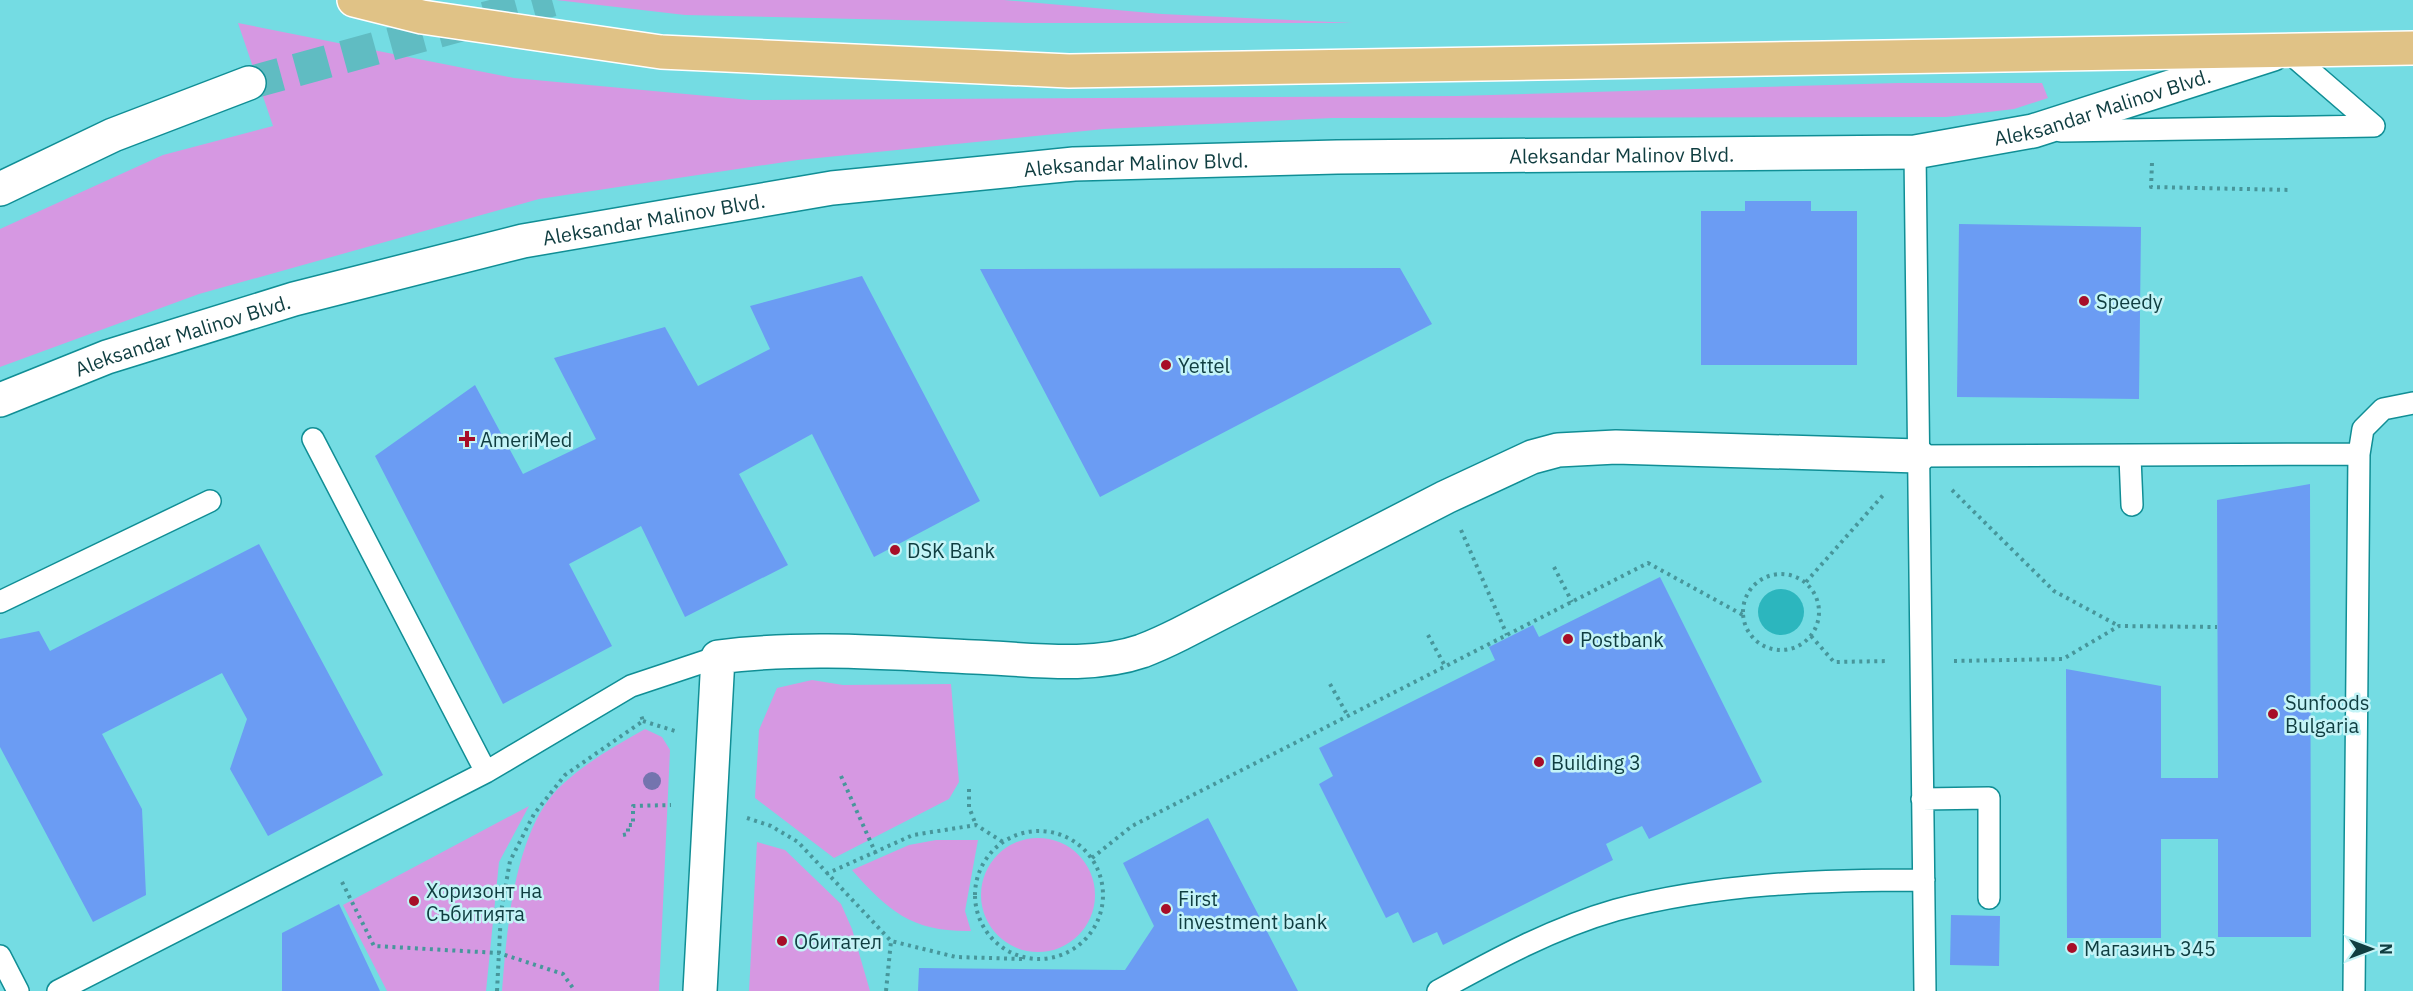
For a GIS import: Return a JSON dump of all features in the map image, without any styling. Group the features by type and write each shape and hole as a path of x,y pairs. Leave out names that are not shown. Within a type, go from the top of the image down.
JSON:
{"main road":[{"name":"Aleksandar Malinov Blvd.","path":"354,0 422,17 662,52 1069,71 2413,48"}],"street":[{"name":"Aleksandar Malinov Blvd.","path":"0,400 107,357 294,299 523,241 832,188 1074,164 1337,157 1916,152 2033,131 2286,50"},
{"path":"0,189 113,135 249,83"},
{"path":"700,991 718,657 754,652 844,651 1058,661 1097,660 1141,651 1180,634 1446,497 1532,457 1558,450 1616,447 1918,456"}],"lane":[{"path":"2033,131 2374,126 2286,50"},
{"path":"1916,152 1925,991"},
{"path":"2354,991 2359,454 2363,429 2370,422 2383,410 2413,403"},
{"path":"313,439 486,772"},
{"path":"1918,456 2130,457 2359,454"},
{"path":"2130,457 2132,506"},
{"path":"0,602 210,501"},
{"path":"58,991 486,772 631,686 718,657"},
{"path":"1922,799 1989,798 1989,898"},
{"path":"1438,991 1512,950 1615,911 1723,888 1807,880 1924,880"},
{"path":"0,956 18,991"}],"path":[{"path":"2152,163 2151,187 2291,190"},
{"path":"1806,582 1918,456 2054,591 2119,626 2217,627"},
{"path":"1446,497 1507,635"},
{"path":"1092,858 1132,826 1648,563 1743,615"},
{"path":"1554,567 1572,602"},
{"path":"1778,573 1793,575 1806,582 1816,594 1820,609 1818,623 1811,636 1799,646 1785,650 1770,648 1757,641 1747,630 1743,615 1744,600 1752,587 1764,578 1778,573"},
{"path":"1811,636 1834,662 2063,659 2119,626"},
{"path":"1428,635 1445,666"},
{"path":"1330,684 1348,716"},
{"path":"497,991 501,912 510,861 534,814 565,775 643,721 631,686"},
{"path":"841,776 876,854"},
{"path":"969,789 969,807 976,825 1003,842"},
{"path":"623,835 628,834 628,825 633,825 633,806 668,805"},
{"path":"746,817 771,826 798,842 826,874 861,906 891,941 956,957 1038,959 1058,957 1075,948 1090,934 1100,916 1103,896 1101,876 1092,858 1078,844 1060,834 1040,831 1021,833 1003,842 988,856 978,874 975,893 978,914 986,932 1000,946 1018,956 1038,959"},
{"path":"826,874 876,854 913,835 976,825"},
{"path":"328,853 374,946 499,953 563,974 575,991"},
{"path":"886,991 891,941"}],"shaded area":[{"path":"556,0 1004,0 1162,14 1352,23 1025,23 685,15"},
{"path":"238,23 514,78 750,100 1457,96 1898,83 2042,83 2048,98 2014,109 1946,117 1332,118 1104,129 798,160 539,199 199,294 0,367 0,229 163,155 273,126"},
{"path":"812,680 843,685 951,684 959,782 949,799 834,858 755,798 759,730 777,688"},
{"path":"645,729 662,737 670,750 659,991 502,991 516,880 534,825 547,802 573,775"},
{"path":"529,806 499,862 486,991 387,991 343,905"},
{"path":"1038,838 1060,842 1078,855 1091,873 1095,895 1091,917 1078,935 1060,948 1038,952 1016,948 998,935 985,917 981,895 985,873 998,855 1016,842"},
{"path":"936,840 978,840 965,911 971,931 933,928 904,917 878,897 852,870 909,845"},
{"path":"757,842 785,850 841,904 852,929 870,991 749,991"}],"water":[{"path":"1781,589 1797,596 1804,612 1797,628 1781,635 1765,628 1758,612 1765,596"}],"building":[{"path":"1745,201 1811,201 1811,211 1857,211 1857,365 1701,365 1701,211 1745,211"},
{"path":"1959,224 2141,227 2139,399 1957,397"},
{"path":"1400,268 1432,324 1100,497 980,269"},
{"path":"862,276 980,501 874,557 812,434 739,474 788,565 685,617 641,526 569,564 612,646 503,704 375,456 475,385 523,474 596,439 554,358 665,327 698,386 770,349 750,306"},
{"path":"2310,484 2311,937 2218,937 2218,839 2161,839 2161,938 2067,938 2066,669 2161,686 2161,778 2218,778 2217,500"},
{"path":"259,544 383,775 268,836 230,769 247,719 222,673 102,734 142,809 146,895 93,922 0,747 0,639 39,631 50,651"},
{"name":"Building 3","path":"1660,577 1762,782 1649,839 1642,826 1606,844 1613,860 1443,945 1437,932 1413,943 1398,912 1386,918 1319,784 1333,776 1319,748 1495,660 1489,647 1533,625 1539,637"},
{"path":"1208,818 1298,991 918,991 919,968 1125,970 1154,926 1123,863"},
{"path":"339,904 380,991 282,991 282,933"},
{"path":"1951,915 2000,916 1999,966 1950,965"}],"tunnel":[{"path":"249,83 552,0"}],"place":[{"name":"Speedy","path":"2084,301"},
{"name":"Yettel","path":"1166,365"},
{"name":"AmeriMed","path":"467,439"},
{"name":"DSK Bank","path":"895,550"},
{"name":"Postbank","path":"1568,639"},
{"name":"Sunfoods Bulgaria","path":"2273,714"},
{"name":"Building 3","path":"1539,762"},
{"name":"Хоризонт на Събитията","path":"414,901"},
{"name":"First investment bank","path":"1166,909"},
{"name":"Обитател","path":"782,941"},
{"name":"Магазинъ 345","path":"2072,948"}]}
